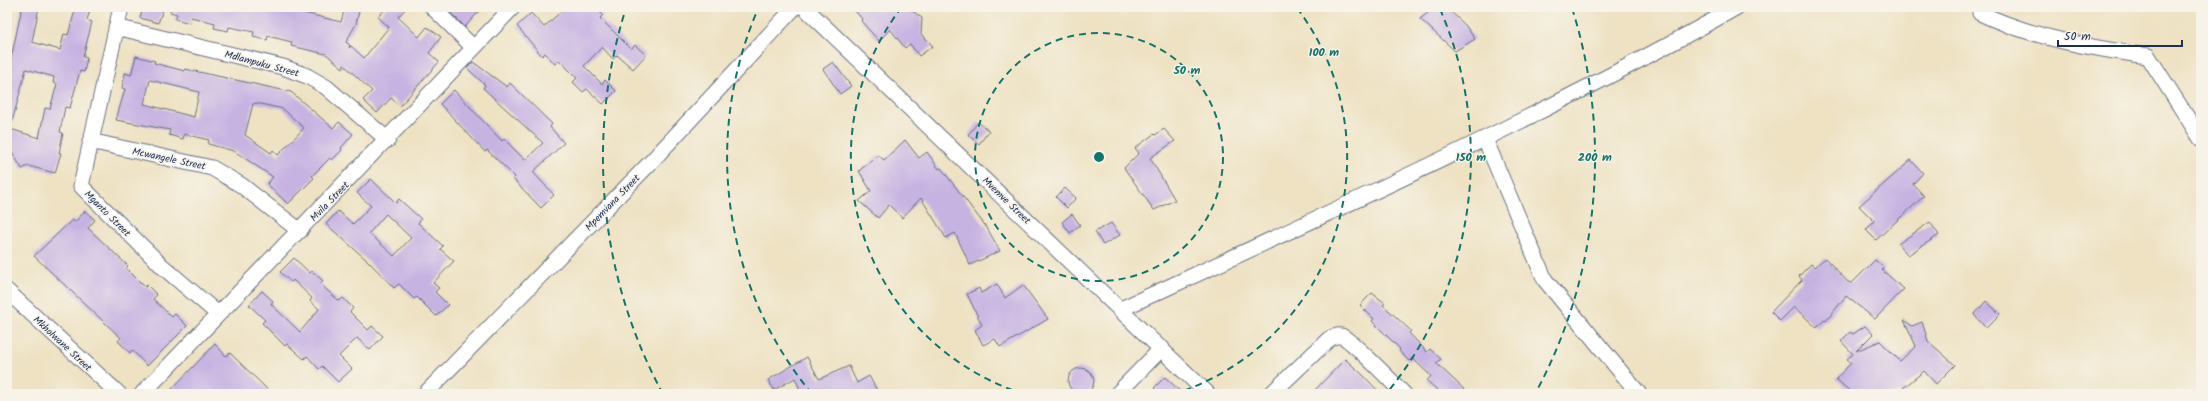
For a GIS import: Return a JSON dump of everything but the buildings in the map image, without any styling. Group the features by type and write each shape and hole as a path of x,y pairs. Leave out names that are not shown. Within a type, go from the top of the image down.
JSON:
{"street":[{"name":"Mganto Street","path":"121,7 81,186 162,266 218,314"},
{"path":"432,7 474,48"},
{"name":"Mvila Street","path":"142,394 388,140 514,7"},
{"name":"Mpemvana Street","path":"425,394 649,164 795,7"},
{"name":"Mvemve Street","path":"804,7 1162,348 1208,394"},
{"path":"1121,309 1485,139 1677,41 1737,7"},
{"path":"1980,13 2003,24 2084,47 2148,56 2201,139"},
{"name":"Mdlampuku Street","path":"116,26 283,67 307,76 326,87 388,140"},
{"path":"1485,139 1545,280 1639,394"},
{"name":"Mcwangele Street","path":"90,141 212,168 241,184 300,231"},
{"name":"Mkholwane Street","path":"7,292 119,394"},
{"path":"1271,394 1329,339 1341,336 1353,345 1404,394"},
{"path":"1117,394 1162,348"}]}
